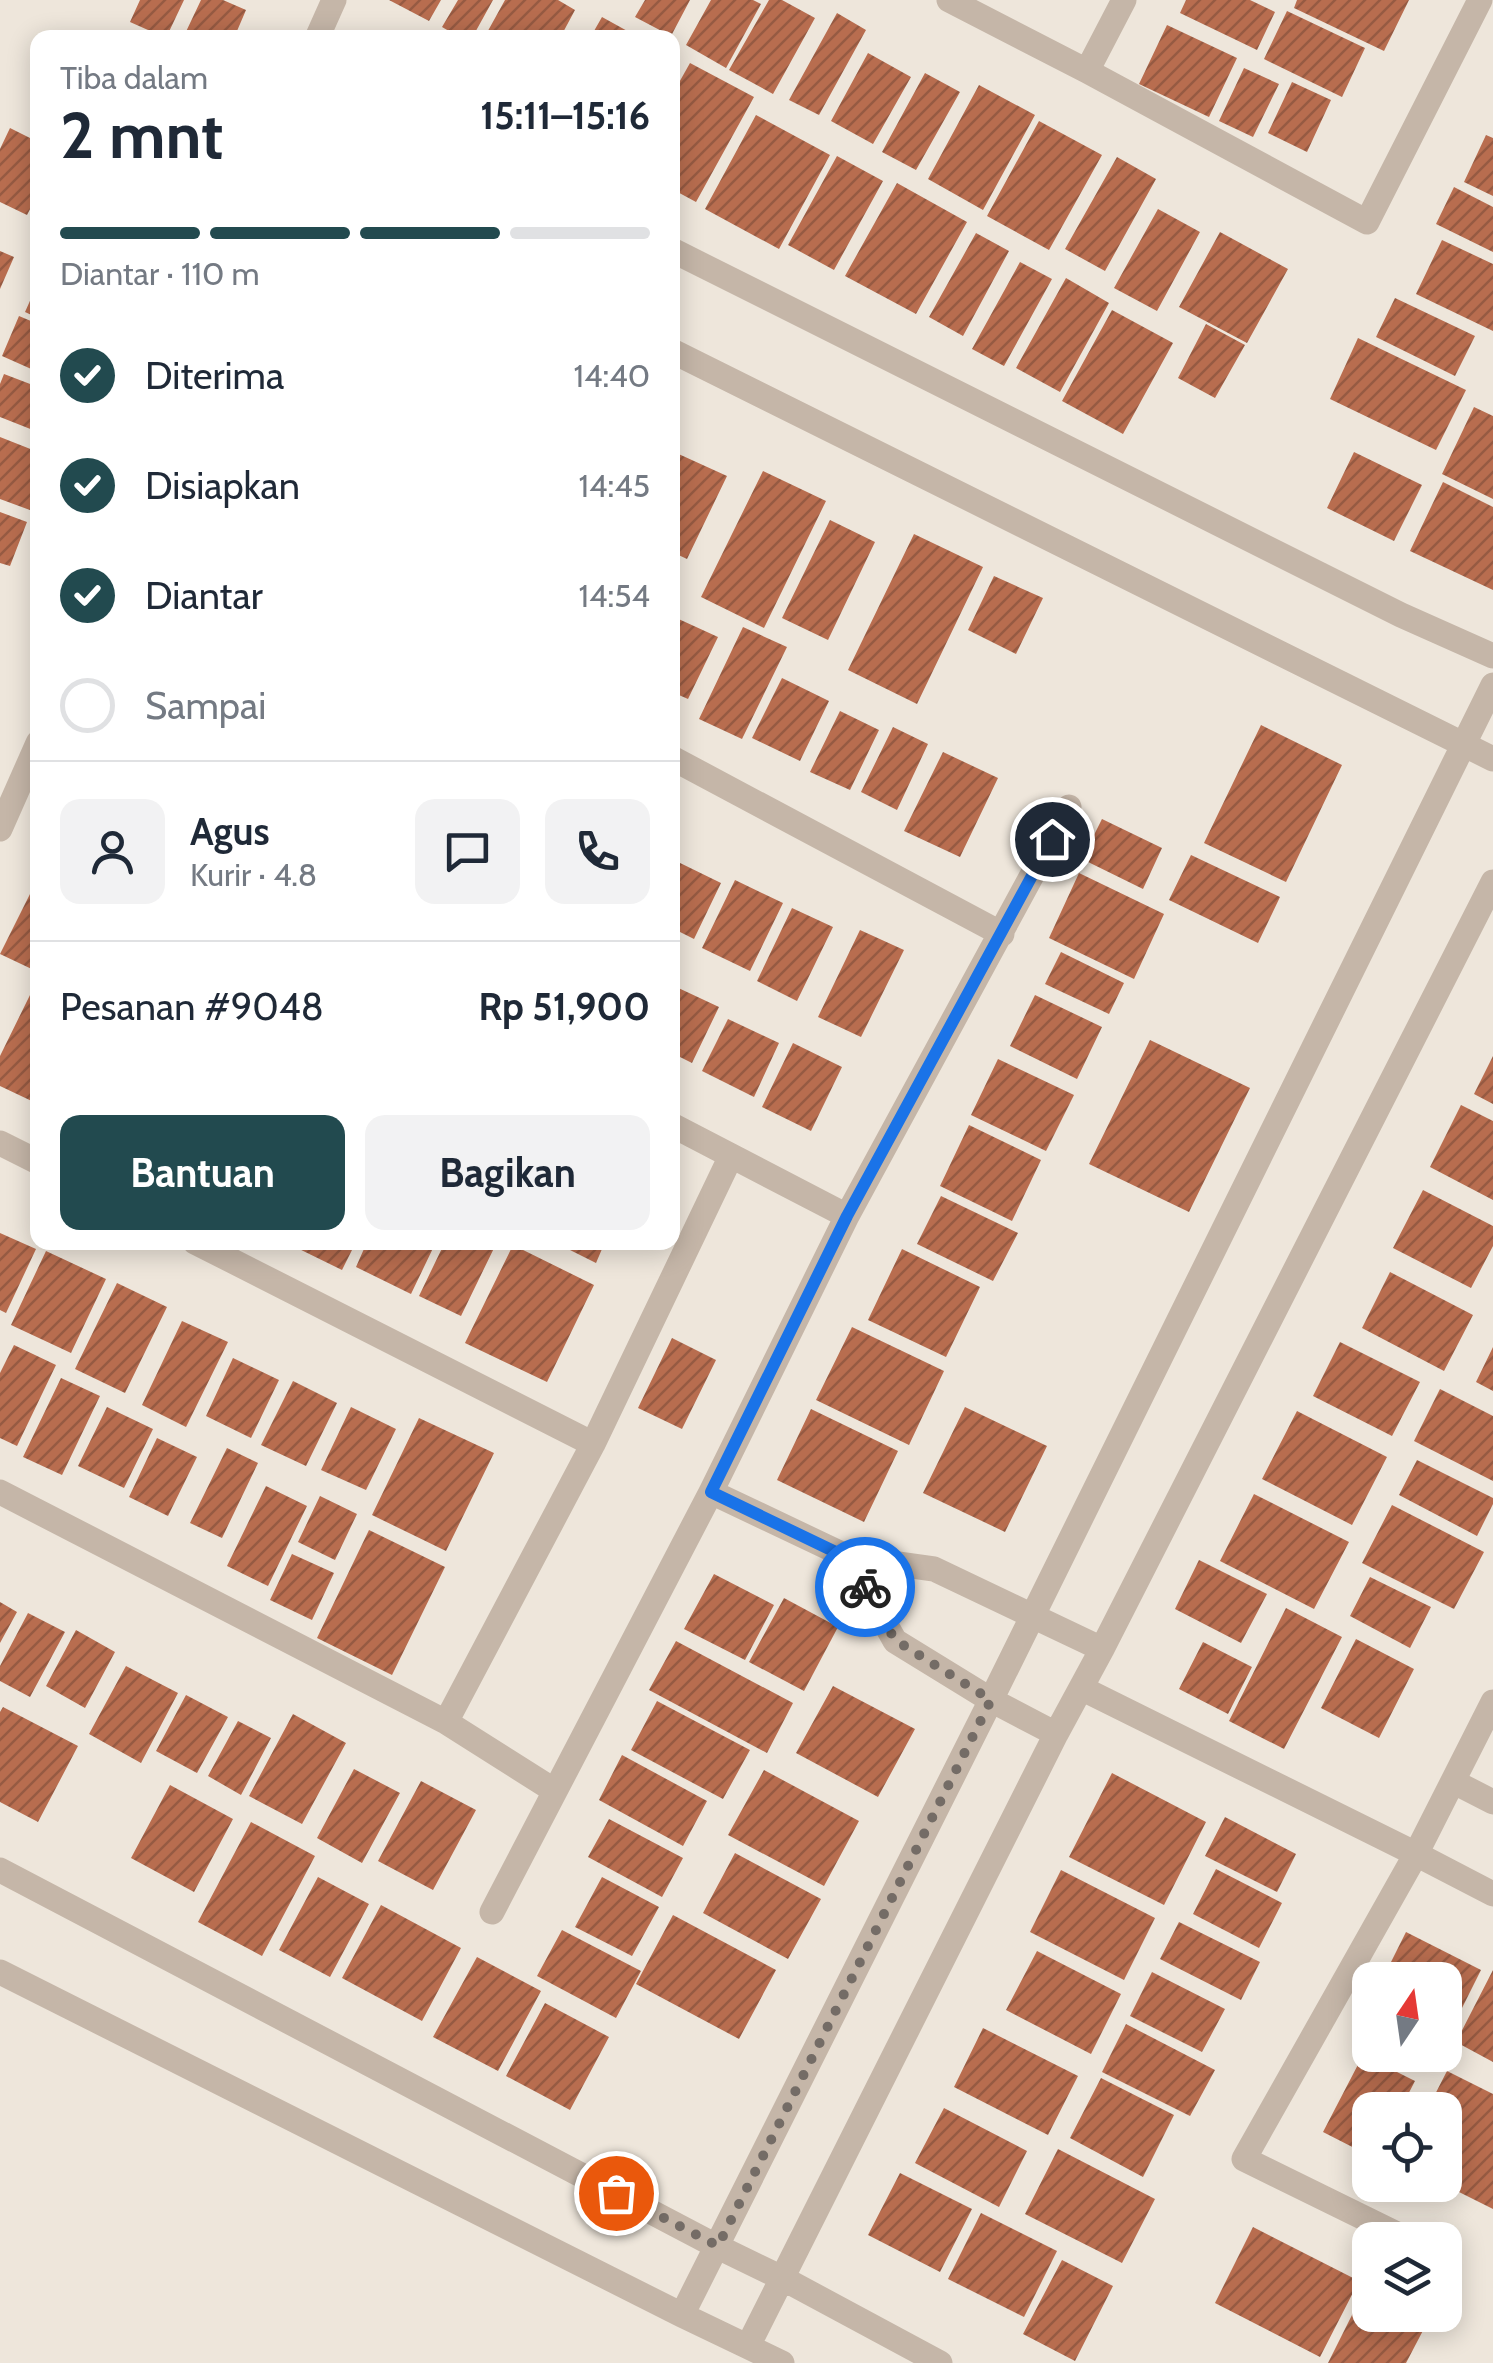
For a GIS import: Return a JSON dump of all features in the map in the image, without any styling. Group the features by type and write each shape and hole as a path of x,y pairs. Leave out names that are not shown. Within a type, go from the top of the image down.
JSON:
{"street":[{"path":"321,30 334,0"},
{"path":"949,0 1366,222 1480,0"},
{"path":"1088,71 1124,0"},
{"path":"680,254 1401,614 1493,656"},
{"path":"680,355 1493,759"},
{"path":"682,2316 1491,689"},
{"path":"680,762 1002,934"},
{"path":"0,829 28,794"},
{"path":"492,1912 711,1492 847,1216 1069,807"},
{"path":"748,2346 1056,1734 1493,882"},
{"path":"680,1129 847,1216"},
{"path":"0,1143 30,1158"},
{"path":"446,1722 593,1444 731,1156"},
{"path":"212,1250 593,1444"},
{"path":"0,1492 446,1722 554,1791"},
{"path":"711,1492 848,1558 934,1568 1102,1649"},
{"path":"848,1558 895,1640 991,1700 1056,1734"},
{"path":"1081,1688 1493,1894"},
{"path":"1372,2222 1244,2160 1416,1854 1493,1702"},
{"path":"1454,1782 1493,1802"},
{"path":"0,1870 940,2363"},
{"path":"0,1972 782,2363"}],"building":[{"path":"140,0 184,0 170,30 148,30 130,22"},
{"path":"201,0 223,0 246,10 237,30 187,30"},
{"path":"389,0 441,0 429,21"},
{"path":"458,0 493,0 476,30 442,27"},
{"path":"505,0 558,0 575,10 564,30 488,30"},
{"path":"645,0 690,0 674,30 660,30 635,17"},
{"path":"711,0 753,0 761,4 726,68 686,45"},
{"path":"769,0 782,0 815,18 773,94 729,70"},
{"path":"1186,0 1250,0 1275,12 1257,50 1180,13"},
{"path":"1297,0 1409,0 1384,51 1294,8"},
{"path":"1287,11 1365,48 1342,97 1264,59"},
{"path":"837,13 866,30 819,115 789,100"},
{"path":"602,17 626,30 595,30"},
{"path":"1167,25 1237,58 1209,117 1139,84"},
{"path":"868,53 911,77 873,144 831,121"},
{"path":"690,63 754,97 696,202 680,193 680,81"},
{"path":"1244,68 1279,84 1253,137 1219,121"},
{"path":"925,73 960,92 916,170 882,152"},
{"path":"1292,82 1331,100 1307,152 1268,133"},
{"path":"979,85 1035,115 983,210 928,179"},
{"path":"756,115 830,155 779,249 705,209"},
{"path":"1039,121 1102,155 1049,250 987,216"},
{"path":"10,128 30,138 27,215 0,202 0,149"},
{"path":"1486,135 1493,138 1493,196 1464,182"},
{"path":"837,156 883,181 834,270 788,245"},
{"path":"1117,157 1156,179 1105,271 1065,249"},
{"path":"897,183 967,222 916,314 845,276"},
{"path":"1454,187 1493,207 1493,252 1436,224"},
{"path":"1158,209 1200,232 1157,311 1114,288"},
{"path":"1220,232 1288,269 1247,343 1179,307"},
{"path":"976,233 1009,251 963,336 929,317"},
{"path":"1442,240 1493,264 1493,331 1416,294"},
{"path":"0,251 14,257 0,289"},
{"path":"1020,262 1052,279 1004,366 972,349"},
{"path":"1066,278 1109,303 1060,392 1016,368"},
{"path":"1395,298 1475,336 1455,376 1376,337"},
{"path":"1112,310 1173,343 1123,434 1062,401"},
{"path":"19,316 30,321 30,368 2,356"},
{"path":"1206,324 1245,345 1215,398 1178,378"},
{"path":"1358,338 1466,390 1436,450 1330,399"},
{"path":"4,374 30,384 30,429 0,417 0,384"},
{"path":"1474,407 1493,416 1493,499 1442,474"},
{"path":"0,437 30,449 30,510 0,499"},
{"path":"1354,452 1422,485 1394,541 1327,508"},
{"path":"680,455 727,476 687,559 680,556"},
{"path":"763,471 826,501 764,628 701,597"},
{"path":"1443,482 1493,507 1493,590 1410,551"},
{"path":"0,512 27,522 10,566 0,563"},
{"path":"830,520 875,542 828,640 782,618"},
{"path":"914,534 983,567 917,704 848,670"},
{"path":"994,576 1043,598 1016,654 968,630"},
{"path":"680,620 718,637 688,699 680,696"},
{"path":"743,627 787,647 742,739 699,719"},
{"path":"782,678 829,701 800,761 752,738"},
{"path":"840,711 879,730 850,790 810,772"},
{"path":"1261,725 1342,765 1286,882 1204,843"},
{"path":"893,727 928,744 897,810 861,792"},
{"path":"943,752 998,778 960,857 904,831"},
{"path":"1102,819 1162,848 1143,889 1082,859"},
{"path":"1191,855 1280,897 1258,943 1169,900"},
{"path":"680,863 721,883 694,939 680,932"},
{"path":"1079,873 1164,914 1134,979 1049,938"},
{"path":"735,880 783,903 750,971 702,948"},
{"path":"30,894 30,968 0,954"},
{"path":"792,908 833,927 797,1001 757,981"},
{"path":"860,930 904,950 861,1037 818,1017"},
{"path":"1061,952 1124,983 1109,1014 1045,984"},
{"path":"680,989 719,1007 692,1063 680,1057"},
{"path":"30,995 30,1100 0,1086 0,1056"},
{"path":"1035,995 1102,1027 1077,1079 1010,1046"},
{"path":"728,1019 779,1043 754,1097 702,1071"},
{"path":"1150,1040 1250,1088 1189,1212 1089,1164"},
{"path":"793,1043 842,1067 811,1131 762,1107"},
{"path":"1493,1056 1493,1104 1474,1094"},
{"path":"998,1059 1074,1095 1046,1151 971,1115"},
{"path":"1461,1105 1493,1121 1493,1200 1430,1167"},
{"path":"969,1125 1041,1160 1012,1221 940,1186"},
{"path":"1423,1190 1493,1226 1493,1246 1471,1288 1393,1248"},
{"path":"941,1196 1018,1233 993,1281 917,1244"},
{"path":"0,1233 36,1250 6,1313 0,1310"},
{"path":"902,1249 980,1287 946,1357 868,1320"},
{"path":"301,1250 352,1250 342,1270"},
{"path":"363,1250 432,1250 411,1294 356,1267"},
{"path":"441,1250 493,1250 461,1316 419,1296"},
{"path":"511,1250 523,1250 594,1285 547,1382 465,1343"},
{"path":"570,1250 602,1250 596,1263"},
{"path":"46,1251 106,1279 71,1353 11,1325"},
{"path":"1390,1272 1473,1315 1444,1371 1362,1328"},
{"path":"117,1283 167,1307 125,1393 75,1369"},
{"path":"182,1321 228,1342 186,1427 142,1405"},
{"path":"852,1327 944,1371 909,1445 816,1400"},
{"path":"672,1338 716,1360 682,1429 638,1408"},
{"path":"1340,1342 1420,1382 1392,1436 1313,1396"},
{"path":"14,1345 56,1365 17,1446 0,1438 0,1373"},
{"path":"1493,1347 1493,1391 1476,1382"},
{"path":"233,1358 279,1380 251,1438 206,1416"},
{"path":"61,1378 100,1396 62,1475 23,1457"},
{"path":"293,1381 337,1403 306,1466 261,1445"},
{"path":"1440,1389 1493,1416 1493,1481 1414,1441"},
{"path":"107,1407 153,1429 124,1488 78,1466"},
{"path":"351,1407 396,1429 366,1490 321,1470"},
{"path":"965,1407 1047,1446 1005,1532 923,1493"},
{"path":"811,1409 898,1451 864,1522 777,1480"},
{"path":"1297,1411 1387,1457 1352,1525 1262,1479"},
{"path":"419,1418 494,1453 446,1551 372,1515"},
{"path":"157,1438 197,1457 168,1516 129,1497"},
{"path":"227,1448 258,1463 222,1538 190,1523"},
{"path":"1417,1460 1493,1498 1477,1536 1399,1495"},
{"path":"266,1486 307,1506 268,1586 227,1566"},
{"path":"1254,1494 1349,1542 1314,1609 1220,1561"},
{"path":"320,1496 357,1514 335,1560 298,1542"},
{"path":"1392,1505 1484,1552 1454,1609 1362,1563"},
{"path":"369,1530 445,1567 392,1675 317,1638"},
{"path":"292,1554 334,1573 312,1620 270,1600"},
{"path":"1199,1560 1267,1594 1241,1643 1175,1609"},
{"path":"714,1574 774,1605 745,1660 684,1629"},
{"path":"1370,1577 1431,1607 1410,1648 1350,1616"},
{"path":"784,1598 838,1627 804,1691 749,1662"},
{"path":"0,1602 17,1612 0,1643"},
{"path":"1286,1608 1342,1637 1284,1749 1229,1721"},
{"path":"28,1613 65,1632 30,1697 0,1681 0,1666"},
{"path":"76,1630 115,1652 85,1708 46,1686"},
{"path":"1356,1639 1414,1669 1379,1738 1321,1708"},
{"path":"676,1641 793,1703 767,1753 649,1690"},
{"path":"1203,1642 1252,1667 1228,1714 1179,1689"},
{"path":"126,1666 178,1693 141,1763 89,1734"},
{"path":"833,1686 915,1729 878,1797 796,1753"},
{"path":"186,1695 228,1717 197,1773 156,1751"},
{"path":"657,1701 750,1750 723,1799 631,1750"},
{"path":"3,1707 78,1746 38,1822 0,1802"},
{"path":"293,1714 346,1743 302,1824 249,1796"},
{"path":"238,1721 271,1738 241,1795 208,1776"},
{"path":"622,1755 707,1801 683,1846 599,1800"},
{"path":"354,1769 400,1793 362,1863 317,1838"},
{"path":"764,1770 859,1821 824,1886 728,1835"},
{"path":"1112,1773 1206,1822 1164,1905 1069,1857"},
{"path":"421,1781 476,1810 433,1890 378,1861"},
{"path":"170,1785 233,1819 194,1892 131,1858"},
{"path":"1225,1817 1296,1854 1277,1892 1205,1856"},
{"path":"609,1819 683,1858 662,1897 588,1857"},
{"path":"251,1822 315,1856 262,1956 198,1922"},
{"path":"735,1853 821,1899 788,1959 703,1913"},
{"path":"1216,1869 1282,1903 1259,1948 1193,1914"},
{"path":"1061,1870 1155,1918 1124,1980 1030,1932"},
{"path":"318,1877 369,1904 330,1977 279,1950"},
{"path":"602,1877 659,1907 632,1956 575,1927"},
{"path":"381,1905 461,1948 422,2021 342,1978"},
{"path":"673,1915 776,1970 739,2039 636,1984"},
{"path":"1179,1922 1260,1962 1241,2000 1160,1959"},
{"path":"562,1930 641,1971 616,2018 537,1976"},
{"path":"1406,1932 1481,1970 1462,2008 1462,1962 1391,1962"},
{"path":"1037,1951 1121,1994 1091,2054 1006,2010"},
{"path":"477,1957 541,1991 498,2071 433,2037"},
{"path":"1493,1970 1493,2062 1462,2045 1462,2030"},
{"path":"1152,1972 1225,2009 1202,2052 1130,2016"},
{"path":"545,2003 609,2037 570,2110 506,2076"},
{"path":"1126,2024 1215,2070 1190,2116 1102,2072"},
{"path":"983,2028 1078,2076 1048,2135 954,2087"},
{"path":"1354,2072 1397,2072 1415,2081 1409,2092 1352,2092 1352,2147 1323,2132"},
{"path":"1449,2072 1493,2094 1493,2209 1462,2194 1462,2092 1436,2092"},
{"path":"1101,2078 1174,2115 1143,2177 1070,2138"},
{"path":"944,2108 1027,2151 999,2207 915,2163"},
{"path":"1058,2149 1155,2199 1122,2263 1025,2214"},
{"path":"900,2173 972,2209 940,2272 868,2235"},
{"path":"981,2213 1057,2251 1024,2317 948,2279"},
{"path":"1253,2227 1352,2277 1352,2295 1320,2357 1215,2303"},
{"path":"1062,2260 1113,2286 1075,2361 1023,2334"},
{"path":"1352,2315 1352,2332 1422,2332 1406,2363 1328,2363"}],"way so far":[{"path":"616,2193 718,2246 991,1700 895,1640 865,1587"}],"route":[{"path":"865,1587 848,1558 711,1492 847,1216 1052,839"}]}
